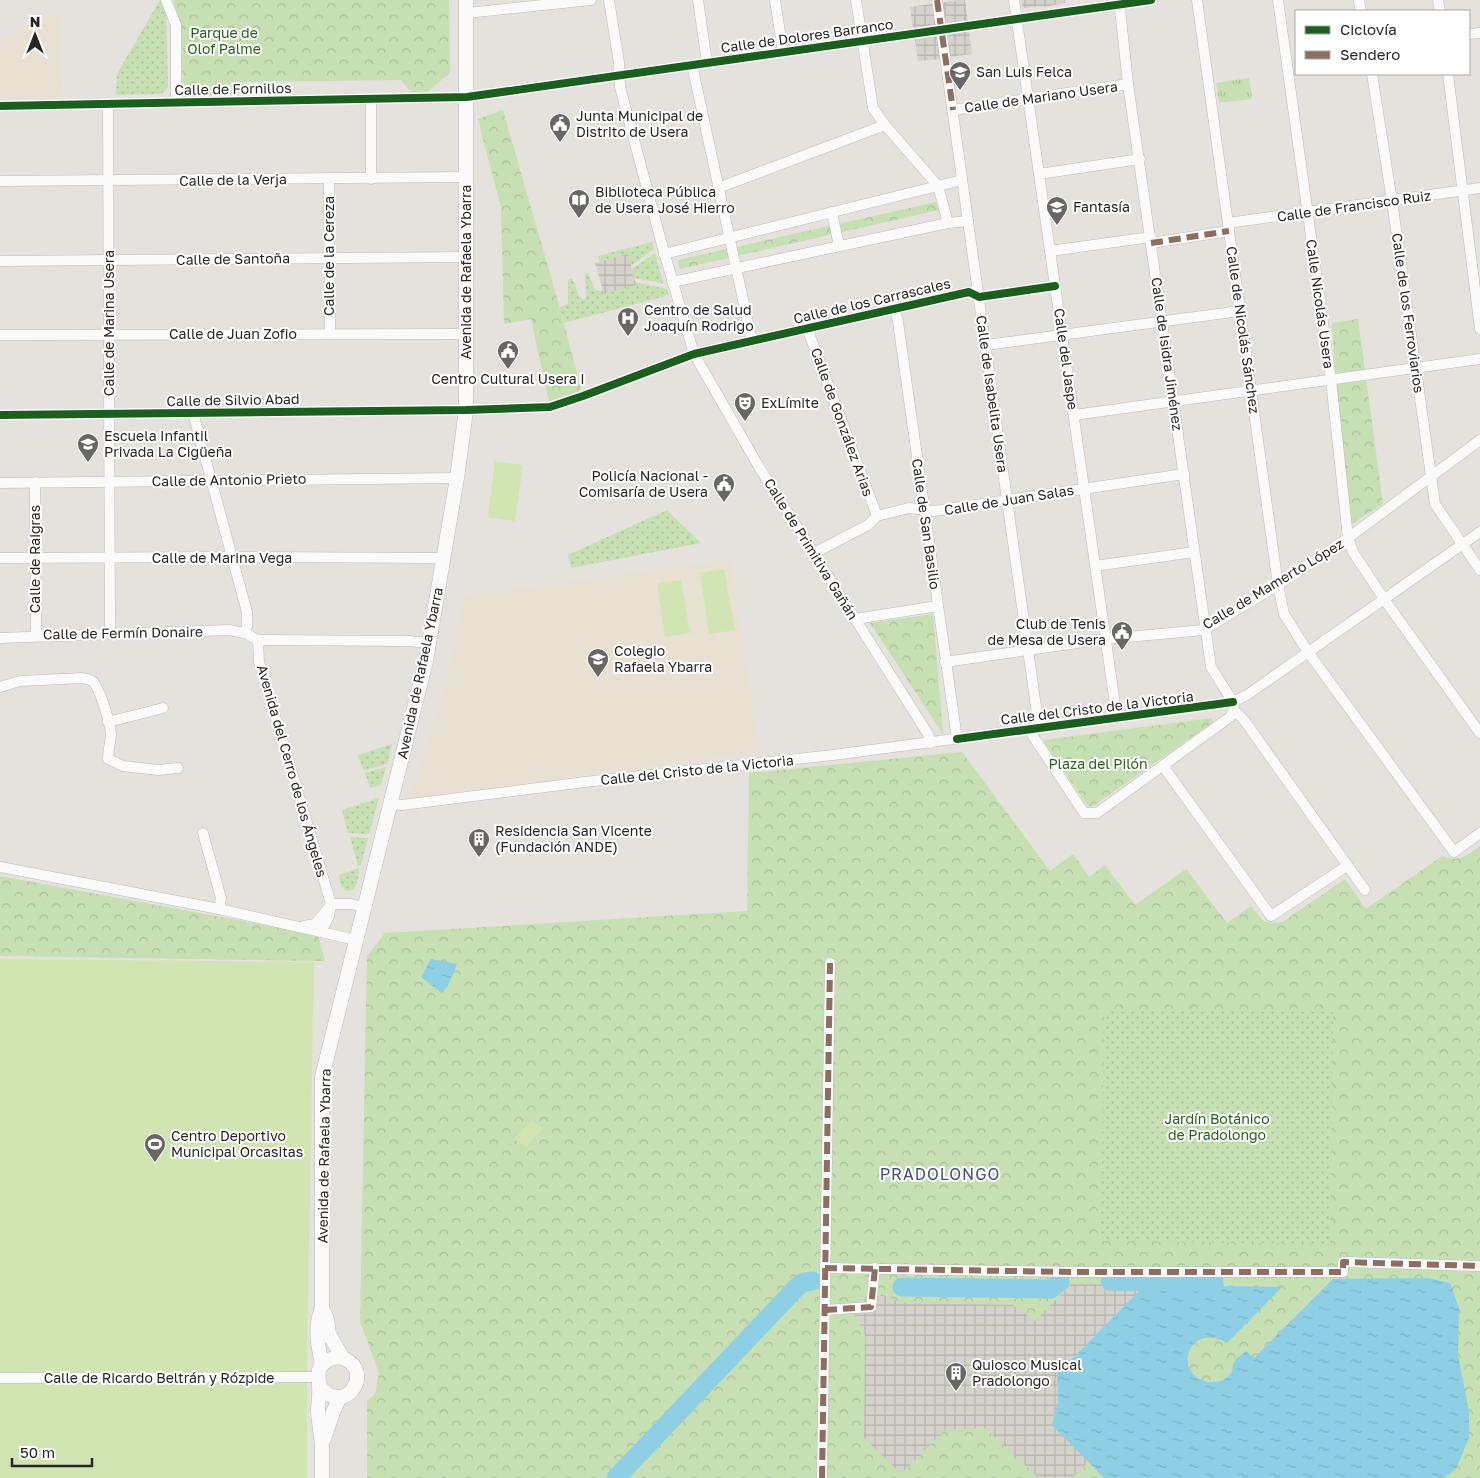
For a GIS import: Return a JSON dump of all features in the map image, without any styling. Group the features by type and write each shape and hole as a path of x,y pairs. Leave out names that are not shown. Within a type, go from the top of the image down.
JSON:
{"main road":[{"name":"Avenida de Rafaela Ybarra","path":"322,1446 340,1397 352,1392 356,1384 357,1375 354,1367 343,1358 329,1334 322,1308 322,1077 391,804 429,643 457,478 466,410 466,7"},
{"name":"Avenida de Rafaela Ybarra","path":"322,1308 317,1319 320,1376 318,1412 322,1446 322,1478"},
{"path":"340,1397 324,1392 320,1376 328,1360 343,1358"}],"street":[{"path":"166,0 176,25 176,102"},
{"path":"466,7 591,0"},
{"name":"Calle de Primitiva Gañán","path":"609,0 620,87 664,254 694,354 732,423 925,729 930,742"},
{"path":"698,0 707,63"},
{"path":"775,0 782,52"},
{"path":"856,0 873,108 885,125 938,186 948,223"},
{"name":"Calle de Isabelita Usera","path":"937,0 1028,650 1036,728"},
{"name":"Calle del Jaspe","path":"1014,0 1116,718"},
{"name":"Calle de Dolores Barranco","path":"467,97 619,74 942,30 1119,2 1151,0"},
{"name":"Calle de Nicolás Sánchez","path":"1197,0 1278,585 1284,614 1308,652"},
{"name":"Calle Nicolás Usera","path":"1278,0 1331,380 1348,538 1353,552 1384,599"},
{"name":"Calle de Isidra Jiménez","path":"1119,2 1128,84 1174,401 1204,630 1211,667 1233,706"},
{"path":"1285,55 1295,54"},
{"path":"692,65 752,341"},
{"name":"Calle de los Ferroviarios","path":"1372,75 1392,200 1435,504 1462,544"},
{"path":"1448,75 1480,329"},
{"name":"Calle de Mariano Usera","path":"953,110 1128,84"},
{"name":"Calle de Fornillos","path":"0,106 467,97"},
{"path":"371,99 371,179"},
{"name":"Calle de Marina Usera","path":"108,103 110,634"},
{"path":"718,188 885,125"},
{"path":"1039,174 1140,159"},
{"name":"Calle de la Verja","path":"0,181 466,177"},
{"name":"Calle de la Cereza","path":"329,179 330,334"},
{"path":"664,254 962,180"},
{"name":"Calle de Francisco Ruiz","path":"1050,251 1151,240 1307,211 1480,188"},
{"path":"832,212 839,246"},
{"path":"672,282 948,223 968,221"},
{"name":"Calle de Santoña","path":"0,261 467,257"},
{"name":"Calle de los Carrascales","path":"694,354 969,292 979,297 1055,286"},
{"name":"Calle de San Basilio","path":"895,308 957,739"},
{"path":"986,345 1240,311"},
{"name":"Calle de González Arias","path":"807,328 877,516"},
{"name":"Calle de Juan Zofio","path":"0,335 466,334"},
{"name":"Calle de Silvio Abad","path":"0,415 466,410 556,405 694,354"},
{"path":"1074,415 1480,359"},
{"path":"193,413 246,612 247,626 245,633 258,640 409,641 429,643"},
{"name":"Calle de Mamerto López","path":"945,662 1105,639 1204,630 1278,585 1348,538 1480,440"},
{"name":"Calle de Juan Salas","path":"814,553 868,525 877,516 909,508 934,511 1184,474"},
{"name":"Calle de Antonio Prieto","path":"0,482 457,478"},
{"name":"Calle de Raigras","path":"35,482 36,635"},
{"name":"Calle del Cristo de la Victoria","path":"391,804 407,805 585,782 789,760 1116,718 1233,706 1480,532"},
{"path":"1462,544 1480,570"},
{"path":"1095,566 1194,552"},
{"name":"Calle de Marina Vega","path":"0,558 443,558"},
{"path":"1384,599 1480,733"},
{"path":"855,619 938,606"},
{"name":"Calle de Fermín Donaire","path":"0,638 36,635 229,630 245,633"},
{"name":"Avenida del Cerro de los Ángeles","path":"258,640 260,662 331,904"},
{"path":"1308,652 1454,852 1480,833"},
{"path":"0,687 20,681 82,678 91,680 96,686 111,734 108,760 122,766 158,770 178,768"},
{"path":"1233,706 1365,890"},
{"name":"Calle del Cristo de la Victoria","path":"1036,728 1034,736 1084,813 1097,813 1230,717 1233,706"},
{"path":"108,722 163,708"},
{"path":"1163,766 1271,916 1347,866"},
{"path":"203,833 221,898 219,909"},
{"path":"0,867 219,909 356,940"},
{"path":"331,904 351,904 364,907"},
{"path":"299,926 315,924 331,904"},
{"path":"320,932 329,916 331,904"},
{"path":"822,1478 830,963"},
{"path":"825,1268 1071,1272 1343,1272 1343,1262 1480,1266"},
{"path":"825,1310 871,1307 875,1268"},
{"name":"Calle de Ricardo Beltrán y Rózpide","path":"0,1378 320,1376"}],"shaded area":[{"path":"965,0 968,21 913,28 910,7"},
{"path":"1021,0 1065,0 1065,3 1023,8"},
{"path":"60,10 61,99 0,100 0,40"},
{"path":"969,31 972,54 948,57 948,35"},
{"path":"932,36 938,37 943,59 918,61 915,39"},
{"path":"628,254 636,285 604,294 595,263"},
{"name":"Colegio Rafaela Ybarra","path":"730,560 759,751 411,798 450,670 465,596"},
{"path":"1071,1284 1145,1285 1057,1374 1058,1401 1052,1425 1088,1462 1071,1478 1039,1478 985,1428 945,1430 901,1474 864,1438 865,1335 855,1315 871,1307 882,1294 902,1303 1013,1305 1035,1321"}],"green space":[{"path":"160,0 166,13 168,85 166,90 161,94 116,95 117,74"},
{"name":"Parque de Olof Palme","path":"173,0 449,0 450,73 426,93 413,94 401,80 232,82 211,95 183,97 182,27"},
{"path":"1249,78 1252,99 1219,103 1216,83"},
{"path":"503,110 583,396 550,407 531,319 504,324 501,208 478,119"},
{"path":"936,202 939,210 680,269 678,260"},
{"path":"652,242 654,249 631,266 628,254 600,262 598,256"},
{"path":"655,253 663,283 634,278 632,269"},
{"path":"588,273 595,290 603,290 604,294 636,285 635,282 667,289 669,295 564,323 560,307 568,304 568,280 572,278 579,296 584,300 586,297 585,274"},
{"path":"1358,319 1383,504 1347,527 1332,323"},
{"path":"495,461 523,465 515,521 488,517"},
{"path":"667,510 701,543 571,568 568,555"},
{"path":"724,569 735,630 709,634 700,573"},
{"path":"681,580 690,633 665,637 657,583"},
{"path":"933,614 943,734 870,623"},
{"name":"Plaza del Pilón","path":"1212,718 1213,722 1092,807 1088,806 1043,741 1044,740"},
{"path":"392,744 387,764 365,770 362,768 358,755"},
{"path":"962,752 1050,871 1073,854 1089,877 1105,865 1135,905 1186,869 1227,923 1251,906 1268,923 1284,921 1345,879 1366,909 1442,856 1453,859 1462,857 1480,846 1480,1478 367,1478 367,1401 375,1394 379,1373 360,1322 367,956 385,933 747,911 749,773"},
{"path":"386,767 381,785 370,788 365,773"},
{"path":"379,798 369,834 348,833 342,810"},
{"path":"350,837 368,838 361,865 358,865"},
{"path":"359,868 356,887 346,891 341,886 339,875"},
{"path":"0,876 318,935 325,961 0,956"},
{"name":"Centro Deportivo Municipal Orcasitas","path":"0,959 314,962 307,1363 307,1478 0,1478"},
{"name":"Jardín Botánico de Pradolongo","path":"1104,1010 1333,1012 1330,1244 1101,1241"},
{"path":"532,1121 544,1128 526,1146 514,1139"}],"water":[{"path":"431,959 457,964 448,985 442,993 421,977"},
{"path":"1428,1278 1450,1283 1459,1308 1458,1355 1469,1412 1469,1438 1456,1469 1444,1478 1104,1478 1052,1425 1058,1401 1057,1374 1145,1285 1282,1287 1227,1343 1214,1338 1203,1338 1195,1343 1190,1350 1188,1359 1189,1369 1196,1377 1207,1382 1217,1382 1229,1376 1235,1361 1246,1351 1254,1358 1333,1279"}],"waterway":[{"path":"616,1478 798,1286 805,1282 813,1281"},
{"path":"1110,1281 1214,1282 1214,1285"},
{"path":"902,1287 1051,1289 1060,1282"}],"marked path":[{"path":"937,0 953,110"},
{"path":"1151,243 1229,231"},
{"path":"822,1478 830,963"},
{"path":"825,1268 1071,1272 1343,1272 1343,1262 1480,1266"},
{"path":"825,1310 871,1307 875,1268"}],"cycle path":[{"path":"0,106 467,97 1151,0"},
{"path":"0,415 466,410 550,407 694,354 969,292 979,297 1055,286"},
{"path":"957,739 1233,702"}],"place":[{"name":"San Luis Felca","path":"960,91"},
{"name":"Junta Municipal de Distrito de Usera","path":"560,143"},
{"name":"Biblioteca Pública de Usera José Hierro","path":"579,219"},
{"name":"Fantasía","path":"1057,226"},
{"name":"Centro de Salud Joaquín Rodrigo","path":"628,337"},
{"name":"Centro Cultural Usera I","path":"508,370"},
{"name":"ExLímite","path":"745,422"},
{"name":"Escuela Infantil Privada La Cigüeña","path":"88,463"},
{"name":"Policía Nacional - Comisaría de Usera","path":"724,503"},
{"name":"Club de Tenis de Mesa de Usera","path":"1122,651"},
{"name":"Colegio Rafaela Ybarra","path":"598,678"},
{"name":"Residencia San Vicente (Fundación ANDE)","path":"479,858"},
{"name":"Centro Deportivo Municipal Orcasitas","path":"155,1163"},
{"name":"Quiosco Musical Pradolongo","path":"956,1392"}],"district":[{"name":"PRADOLONGO","path":"940,1174"}]}
